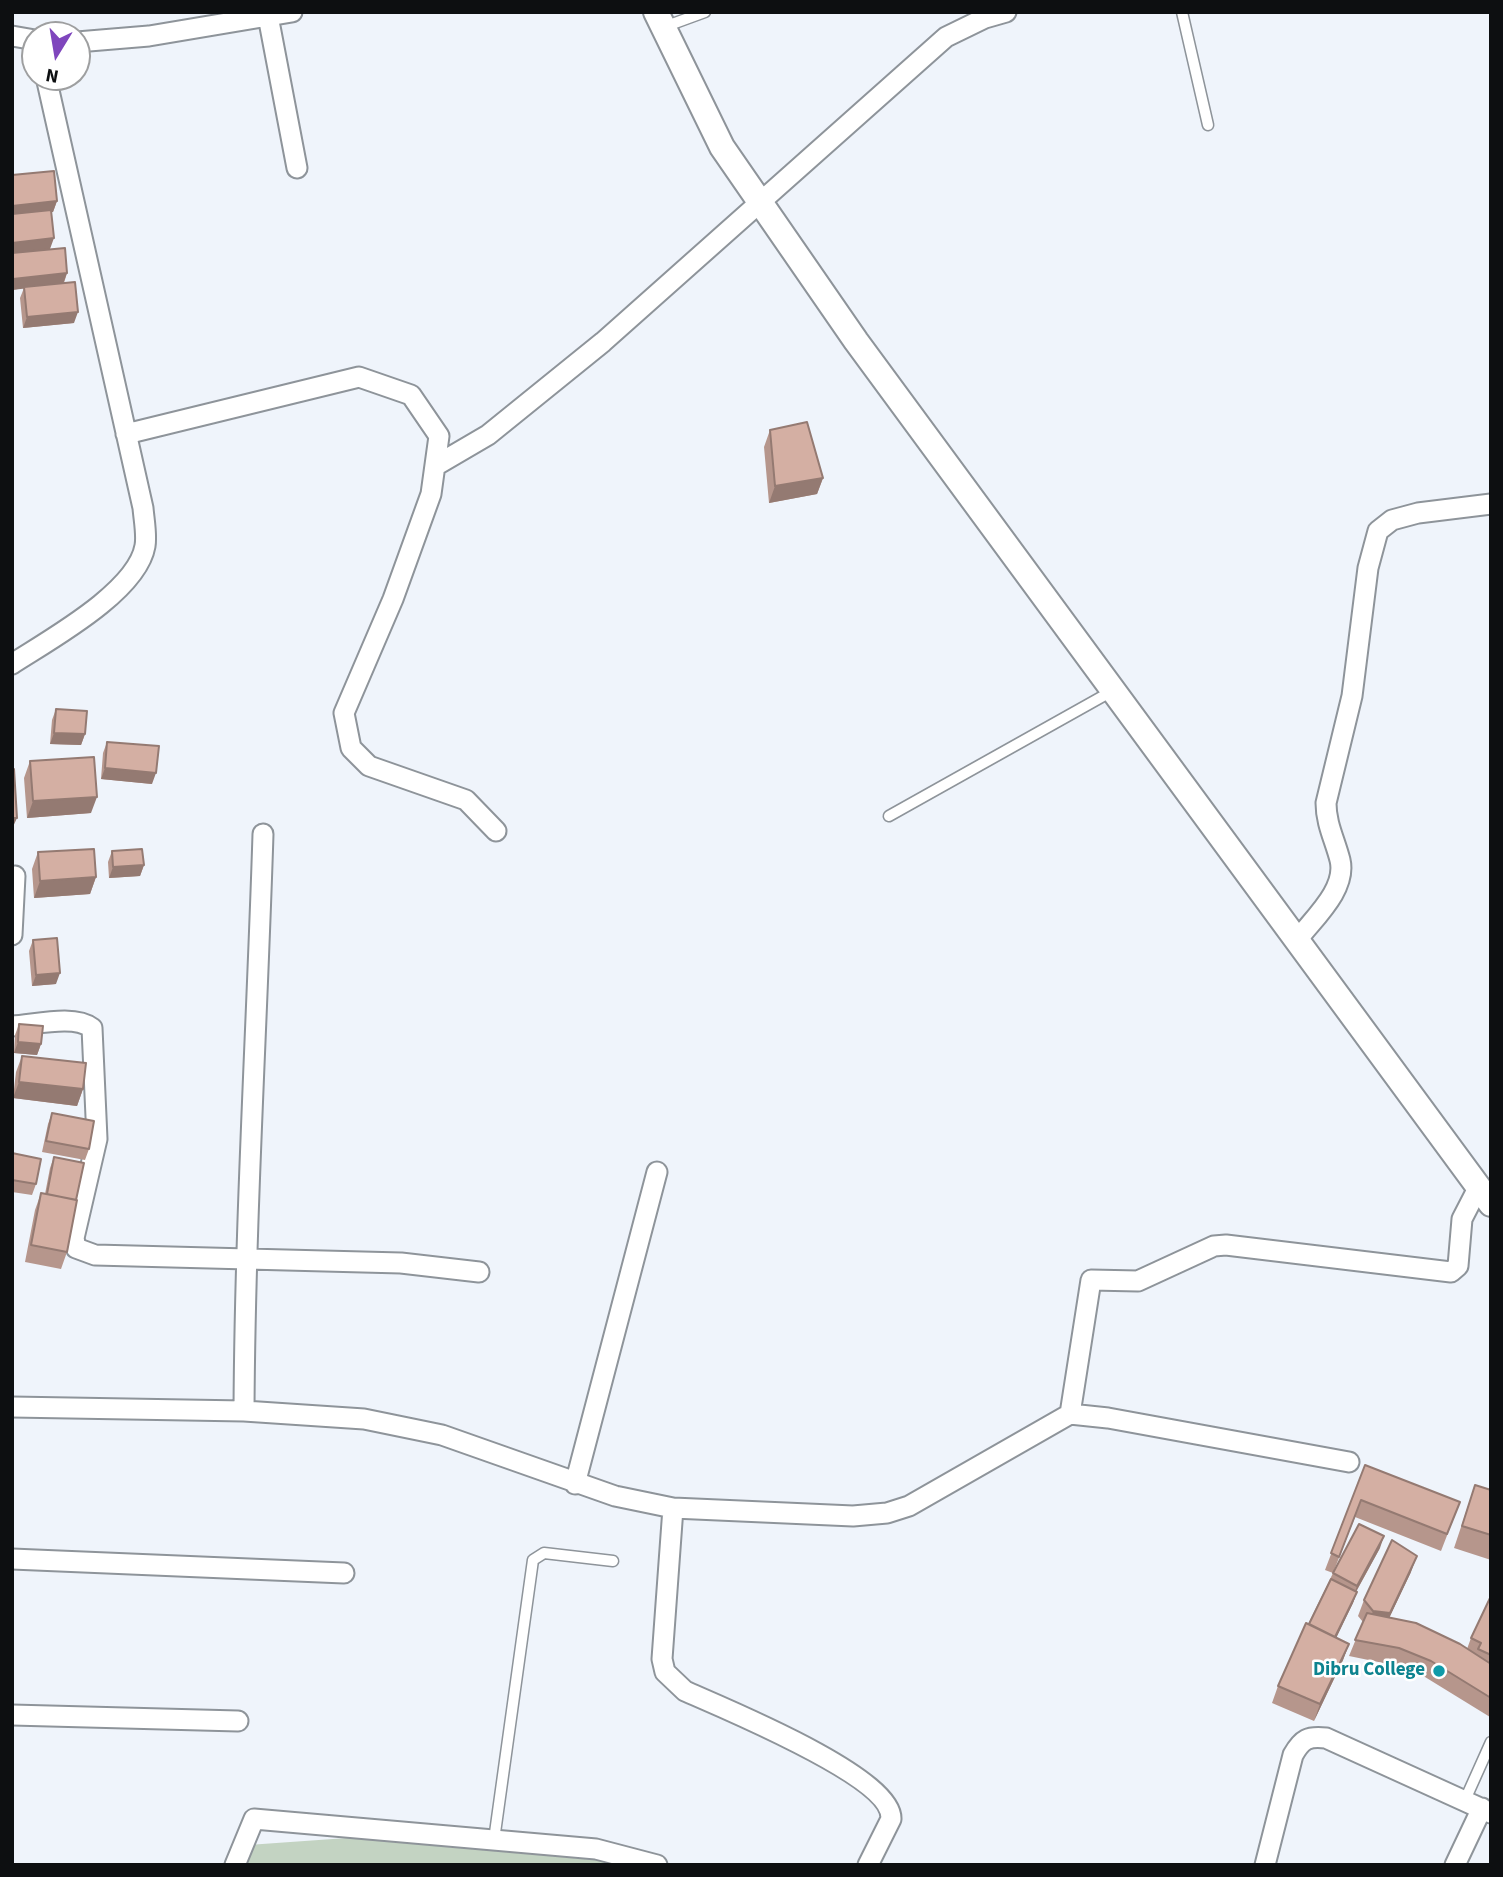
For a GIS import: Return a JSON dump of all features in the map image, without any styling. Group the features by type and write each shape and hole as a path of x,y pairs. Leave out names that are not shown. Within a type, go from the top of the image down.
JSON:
{"street":[{"path":"91,42 149,36 292,12"},
{"path":"435,466 488,435 603,342 762,204 817,151 946,37 985,18 1006,12"},
{"path":"268,16 297,168"},
{"path":"660,20 722,147 856,341 1485,1196 1462,1219 1458,1266 1451,1272 1226,1245 1214,1246 1138,1281 1091,1280 1070,1415"},
{"path":"12,664 101,603 130,577 145,547 143,508 49,91"},
{"path":"126,434 359,377 411,395 439,436 431,494 393,599 344,713 351,748 369,766 466,800 496,831"},
{"path":"1298,939 1335,891 1342,876 1326,818 1326,803 1352,696 1368,568 1378,531 1392,520 1418,513 1491,504"},
{"path":"244,1411 245,1257 257,1023 262,834"},
{"path":"12,934 15,876"},
{"path":"12,1026 71,1022 85,1023 92,1028 97,1139 74,1237 76,1248 95,1255 401,1263 479,1272"},
{"path":"575,1484 657,1172"},
{"path":"12,1407 244,1411 364,1419 411,1427 575,1484 615,1496 673,1508 853,1516 887,1513 928,1497 1070,1415 1108,1418 1349,1462"},
{"path":"673,1508 661,1641 665,1672 685,1691 847,1770 887,1803 891,1819 868,1865"},
{"path":"12,1559 344,1573"},
{"path":"12,1714 238,1721"},
{"path":"1265,1865 1293,1755 1300,1742 1310,1737 1326,1738 1479,1807 1455,1865"},
{"path":"235,1865 254,1819 596,1849 632,1856 657,1865"}],"lane":[{"path":"660,20 705,12"},
{"path":"1182,12 1208,125"},
{"path":"889,817 1114,689"},
{"path":"494,1840 533,1560 544,1553 613,1561"},
{"path":"1479,1807 1491,1742"}],"green space":[{"path":"347,1838 643,1865 240,1865 248,1845"}],"building":[{"path":"54,171 57,201 12,206 12,175"},
{"path":"51,210 54,238 12,243 12,214"},
{"path":"65,248 67,273 13,279 12,253"},
{"path":"75,282 78,312 27,317 24,287"},
{"path":"807,422 823,478 775,486 770,430"},
{"path":"56,709 87,711 85,734 54,733"},
{"path":"107,742 159,746 156,773 105,768"},
{"path":"94,757 97,797 33,801 30,761"},
{"path":"14,769 17,818 12,818"},
{"path":"94,849 96,877 40,881 38,852"},
{"path":"142,849 144,865 113,867 112,851"},
{"path":"57,938 60,973 36,975 33,940"},
{"path":"19,1024 43,1026 41,1044 18,1042"},
{"path":"22,1056 86,1063 83,1089 19,1082"},
{"path":"52,1113 94,1121 89,1149 46,1141"},
{"path":"12,1153 41,1159 36,1184 12,1180"},
{"path":"54,1157 84,1163 76,1200 47,1194"},
{"path":"41,1193 77,1200 67,1252 31,1245"},
{"path":"1365,1465 1460,1502 1447,1534 1361,1500 1339,1557 1331,1553"},
{"path":"1475,1485 1491,1490 1491,1535 1462,1526"},
{"path":"1359,1524 1384,1536 1357,1586 1333,1573"},
{"path":"1392,1540 1417,1556 1390,1613 1373,1611 1364,1600"},
{"path":"1331,1579 1357,1592 1335,1637 1309,1624"},
{"path":"1490,1598 1491,1655 1478,1649 1481,1643 1471,1638"},
{"path":"1367,1613 1416,1623 1460,1644 1491,1664 1491,1698 1431,1661 1399,1648 1355,1640"},
{"path":"1306,1623 1349,1644 1320,1704 1278,1686"}],"place":[{"name":"Dibru College","path":"1439,1671"}]}
